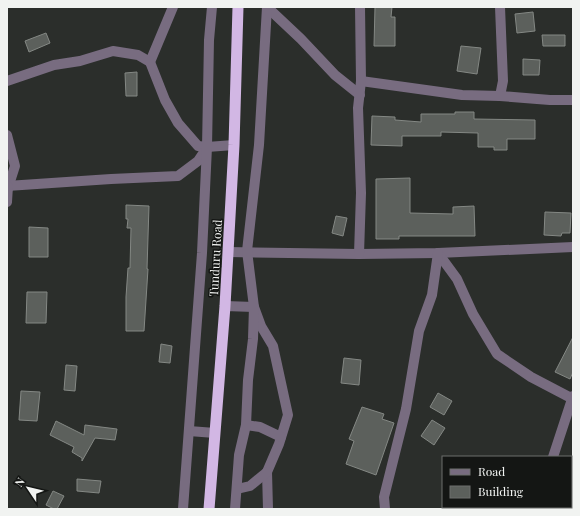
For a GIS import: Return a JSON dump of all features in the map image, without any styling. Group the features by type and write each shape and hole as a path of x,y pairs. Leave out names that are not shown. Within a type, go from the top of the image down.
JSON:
{"highway":[{"name":"Tunduru Road","path":"209,509 225,306 234,145 238,7"}],"street":[{"path":"150,62 173,7"},
{"path":"183,509 202,261 207,147 209,40 212,7"},
{"path":"267,7 301,39 335,75 360,95"},
{"path":"236,509 239,455 246,425 248,380 253,339 254,307 247,251 259,145 267,7"},
{"path":"359,254 361,193 358,108 361,81 360,7"},
{"path":"500,7 503,81 500,96"},
{"path":"7,81 54,64 80,61 113,51 138,55 150,62 165,100 178,123 198,146 207,147 234,145"},
{"path":"361,81 462,95 573,100"},
{"path":"7,135 14,166 7,188 7,202"},
{"path":"7,188 111,179 178,176 198,161 207,147"},
{"path":"228,252 247,251 359,254 438,253 573,247"},
{"path":"438,253 457,279 473,314 497,354 531,377 573,398 553,456"},
{"path":"385,509 384,497 406,409 419,331 432,295 438,253"},
{"path":"225,306 254,307"},
{"path":"254,307 261,326 273,346 288,415 267,472 268,509"},
{"path":"246,425 260,427 281,437"},
{"path":"189,431 215,433"},
{"path":"237,489 250,486 267,472"}],"building":[{"path":"375,7 392,7 391,17 395,17 395,46 374,46"},
{"path":"533,12 535,31 517,33 515,14"},
{"path":"46,33 50,43 29,52 25,41"},
{"path":"542,35 565,35 565,46 543,46"},
{"path":"461,46 481,48 477,74 457,71"},
{"path":"523,59 540,60 539,75 523,75"},
{"path":"137,72 137,96 126,96 125,73"},
{"path":"455,112 474,112 474,119 535,120 535,139 507,139 507,150 494,150 494,147 478,147 478,133 441,132 441,136 402,136 402,146 371,145 372,116 395,117 395,120 421,122 421,114 455,114"},
{"path":"410,178 410,213 453,214 453,207 474,206 475,236 399,236 399,239 376,239 376,179"},
{"path":"126,205 149,206 148,269 144,331 126,331 126,297 128,268 130,268 131,228 127,228 128,219 126,219"},
{"path":"545,212 571,213 570,233 562,233 561,236 544,235"},
{"path":"336,216 347,218 343,236 332,233"},
{"path":"29,227 48,228 48,257 29,257"},
{"path":"27,292 47,292 46,323 26,323"},
{"path":"573,337 573,372 570,379 555,372"},
{"path":"161,344 172,346 170,363 159,362"},
{"path":"344,358 361,360 359,385 341,383"},
{"path":"66,365 77,366 75,391 64,390"},
{"path":"21,391 40,392 37,421 19,420"},
{"path":"438,393 452,401 444,415 430,407"},
{"path":"362,407 384,414 382,419 394,423 376,475 346,464 354,441 349,439"},
{"path":"432,420 445,428 434,445 421,436"},
{"path":"56,421 84,435 85,425 117,429 115,440 95,438 82,461 82,458 72,452 74,447 50,435"},
{"path":"77,479 101,481 99,493 77,491"},
{"path":"53,491 64,496 57,509 46,505"}]}
